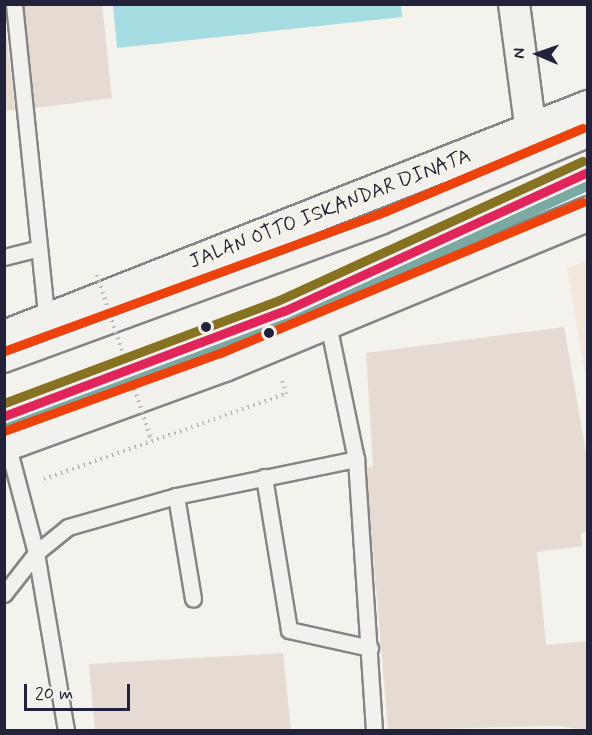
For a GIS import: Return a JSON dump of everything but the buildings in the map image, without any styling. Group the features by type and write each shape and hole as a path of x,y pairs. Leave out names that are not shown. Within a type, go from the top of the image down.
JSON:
{"main road":[{"name":"JALAN OTTO ISKANDAR DINATA","path":"4,338 588,107"},
{"path":"5,434 224,364 327,319 588,213"}],"street":[{"path":"514,4 531,131"}],"lane":[{"path":"14,4 47,321"},
{"path":"4,364 383,225 588,139"},
{"path":"66,730 36,554 5,434 284,311 588,172"},
{"path":"4,257 39,248"},
{"path":"327,319 356,459 374,730"},
{"path":"4,594 36,554 68,527 176,496 356,459"},
{"path":"264,477 289,630 370,648"},
{"path":"176,496 193,599"}],"path":[{"path":"97,275 151,442"},
{"path":"35,482 286,394 279,370"},
{"path":"136,435 157,427"}],"shaded area":[{"path":"588,261 587,386 567,268"}],"water":[{"path":"113,5 401,5 402,17 117,48"}],"transit line":[{"path":"4,351 379,214 583,128"},
{"path":"4,403 279,300 583,161"},
{"path":"4,416 284,311 588,172"},
{"path":"8,427 289,322 588,185"},
{"path":"4,431 220,353 583,202"}]}
